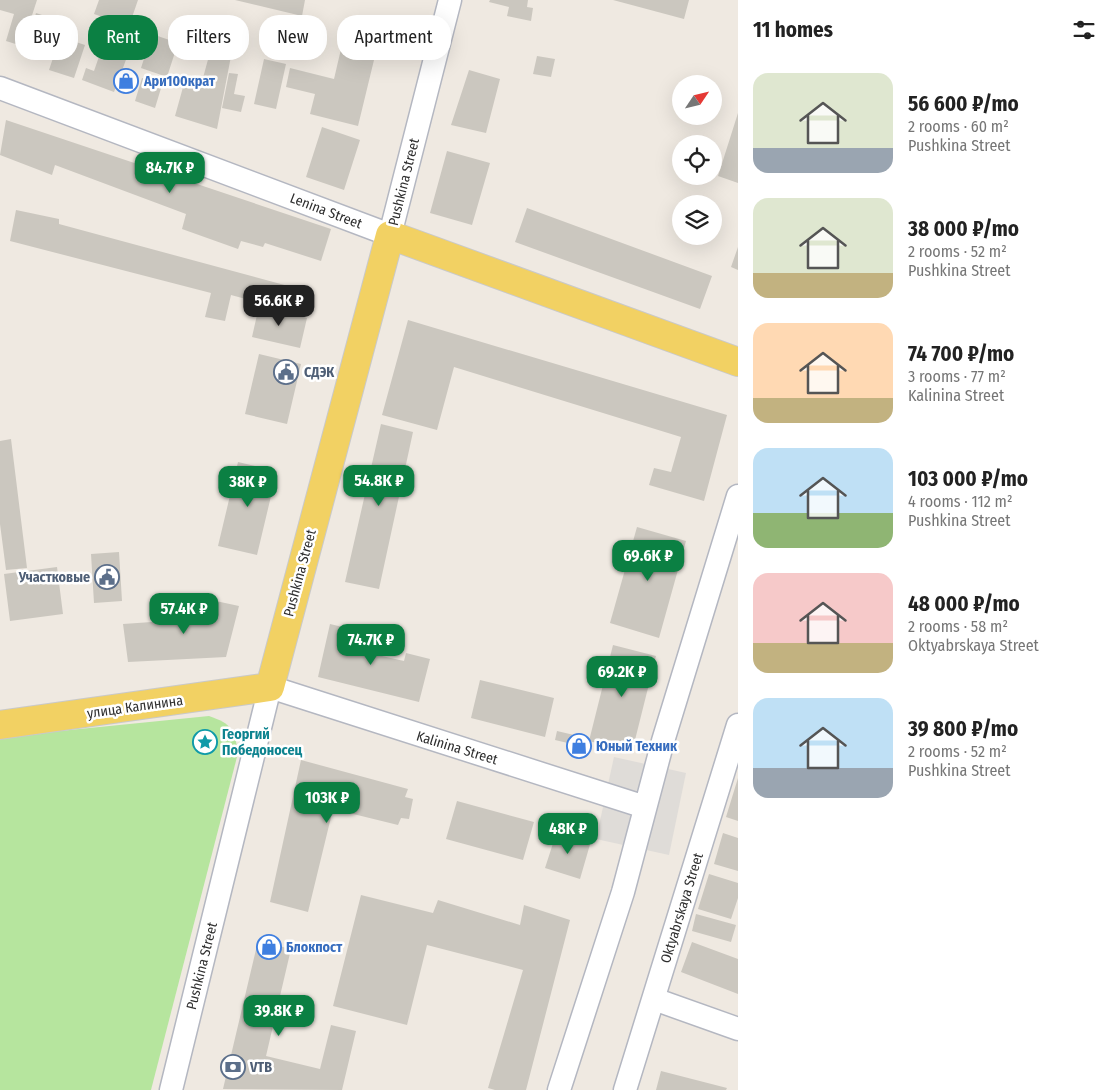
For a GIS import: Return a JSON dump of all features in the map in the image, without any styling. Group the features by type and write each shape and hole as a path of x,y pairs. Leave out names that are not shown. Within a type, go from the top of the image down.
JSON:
{"main road":[{"name":"Lenina Street","path":"390,234 738,362"},
{"name":"Pushkina Street","path":"270,687 390,234"},
{"name":"улица Калинина","path":"0,726 270,687"}],"street":[{"name":"Pushkina Street","path":"390,234 450,0"},
{"name":"Lenina Street","path":"0,88 390,234"},
{"path":"558,1090 622,892 663,741 738,496"},
{"name":"Pushkina Street","path":"171,1090 270,687"},
{"name":"Kalinina Street","path":"270,687 645,807"},
{"name":"Oktyabrskaya Street","path":"625,1090 738,725"},
{"path":"654,999 738,1028"}],"green space":[{"path":"209,716 231,728 238,753 151,1090 0,1090 0,737"}],"shaded area":[{"path":"614,757 686,773 669,855 596,839"}],"building":[{"path":"0,0 37,0 32,15 15,15 15,44 6,41 14,14 0,10"},
{"path":"99,0 138,0 133,15 94,14"},
{"path":"235,0 305,0 302,15"},
{"path":"490,0 528,0 527,7 533,8 531,21 507,16 509,7 489,2"},
{"path":"613,0 689,0 684,19"},
{"path":"158,36 168,40 168,60 172,60 167,77 141,68 144,60 158,60"},
{"path":"78,43 85,45 74,78 49,70 52,60 78,60"},
{"path":"537,56 555,59 551,77 533,74"},
{"path":"98,60 126,60 114,92 82,80 86,68 94,71"},
{"path":"208,60 230,60 217,129 175,116 185,80 201,85"},
{"path":"264,60 286,64 276,109 254,104"},
{"path":"338,60 374,60 358,126 310,114 315,94 286,87 290,68 334,79"},
{"path":"469,70 500,79 486,133 451,125"},
{"path":"229,73 238,74 234,94 245,96 241,112 222,108"},
{"path":"142,78 162,85 155,108 135,101"},
{"path":"738,113 738,183 722,177 722,163"},
{"path":"6,120 331,229 321,261 265,243 263,247 241,241 238,249 182,229 186,214 55,165 52,175 0,155"},
{"path":"322,127 360,140 344,190 306,177"},
{"path":"447,151 490,163 472,225 430,213"},
{"path":"527,208 712,276 700,309 515,242"},
{"path":"16,210 59,219 59,224 314,293 308,316 231,295 225,321 205,317 211,293 10,241"},
{"path":"738,247 738,270 731,267"},
{"path":"259,306 307,318 300,348 252,337"},
{"path":"408,320 727,415 704,501 649,485 654,468 671,472 681,437 454,367 437,430 382,415"},
{"path":"259,354 301,364 287,424 245,414"},
{"path":"381,424 413,432 379,589 345,582"},
{"path":"11,439 27,568 6,570 0,524 0,441"},
{"path":"238,462 277,471 257,555 218,546"},
{"path":"637,527 686,541 659,638 610,623"},
{"name":"Участковые","path":"119,552 122,601 94,603 91,554"},
{"path":"57,567 63,614 10,621 4,574"},
{"path":"202,598 239,606 226,657 128,662 123,624 195,619"},
{"path":"330,624 368,633 364,652 404,661 406,653 430,659 419,702 318,677"},
{"path":"613,645 656,656 632,752 589,741"},
{"path":"480,680 554,698 545,737 471,718"},
{"path":"557,731 574,735 572,744 555,740"},
{"path":"301,760 408,789 405,797 413,799 409,819 401,818 398,825 333,809 308,912 270,902"},
{"path":"738,778 738,821 726,817"},
{"path":"457,801 534,822 523,860 446,839"},
{"path":"557,831 591,841 580,879 545,868"},
{"path":"723,833 738,838 738,871 714,864"},
{"path":"709,874 738,883 738,898 731,919 698,909"},
{"path":"361,895 433,913 438,900 520,925 524,905 570,920 526,1090 495,1090 488,1088 523,970 427,945 407,1025 333,1006"},
{"path":"696,914 736,925 731,942 692,931"},
{"path":"258,941 291,949 266,1056 320,1069 331,1025 356,1031 342,1090 223,1089"},
{"path":"692,942 738,959 738,994 681,972"},
{"path":"661,1071 727,1088 726,1090 656,1090"}],"place":[{"name":"Ари100крат","path":"126,81"},
{"name":"СДЭК","path":"286,372"},
{"name":"Участковые","path":"107,577"},
{"name":"Георгий Победоносец","path":"205,742"},
{"name":"Юный Техник","path":"579,746"},
{"name":"Блокпост","path":"269,947"},
{"name":"VTB","path":"233,1067"}]}
